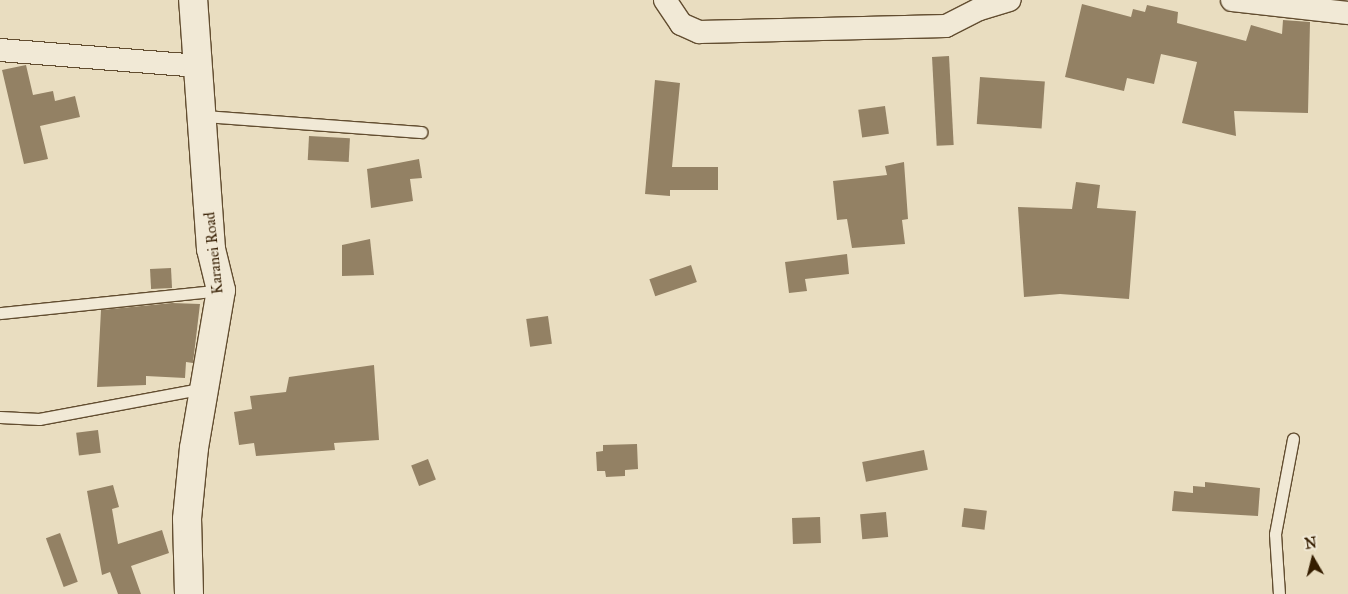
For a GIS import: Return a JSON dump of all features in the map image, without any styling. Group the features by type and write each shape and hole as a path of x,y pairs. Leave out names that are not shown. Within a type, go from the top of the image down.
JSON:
{"street":[{"name":"Karanei Road","path":"189,594 187,519 194,448 206,388 221,290 211,249 203,116 193,0"},
{"path":"665,0 680,24 699,32 946,26 980,9 1010,0"},
{"path":"1232,0 1348,13"},
{"path":"0,50 199,66"}],"lane":[{"path":"203,116 421,132"},
{"path":"0,314 221,290"},
{"path":"0,418 38,419 206,388"},
{"path":"1279,594 1275,534 1293,439"}],"building":[{"path":"1082,4 1131,17 1133,9 1145,12 1147,5 1178,12 1177,23 1246,41 1251,25 1282,34 1283,20 1310,22 1308,113 1234,111 1236,136 1182,123 1197,62 1161,54 1154,84 1127,78 1124,91 1065,77"},
{"path":"949,56 954,145 937,146 932,57"},
{"path":"26,65 33,95 53,91 55,101 75,96 80,117 40,126 48,159 24,164 2,70"},
{"path":"980,77 1045,82 1042,128 977,124"},
{"path":"655,80 680,83 672,167 718,167 718,190 670,190 670,196 645,194"},
{"path":"885,106 889,134 862,137 858,110"},
{"path":"309,136 350,138 349,162 308,160"},
{"path":"419,159 422,178 410,179 413,201 371,208 367,169"},
{"path":"904,162 908,219 902,220 905,244 852,248 847,219 837,220 833,181 887,175 885,166"},
{"path":"1076,182 1100,185 1097,208 1136,211 1129,299 1060,294 1024,297 1018,207 1072,209"},
{"path":"370,239 374,275 342,276 342,245"},
{"path":"847,254 849,274 805,279 807,291 789,293 785,262"},
{"path":"691,265 697,282 655,296 649,279"},
{"path":"171,268 172,288 151,289 150,269"},
{"path":"172,303 200,304 193,363 186,362 185,378 146,376 146,385 97,387 101,310"},
{"path":"548,316 552,344 530,347 526,319"},
{"path":"374,365 379,440 334,443 335,450 256,456 254,443 239,445 234,412 252,409 250,396 286,392 289,377"},
{"path":"98,430 101,453 79,456 76,433"},
{"path":"637,444 638,469 625,470 625,476 606,477 605,471 597,471 596,452 603,451 603,445"},
{"path":"924,450 928,470 866,482 862,462"},
{"path":"428,459 436,480 419,486 411,465"},
{"path":"1205,482 1260,488 1258,516 1172,511 1174,491 1193,493 1193,486 1205,487"},
{"path":"113,485 119,507 112,509 118,544 162,530 169,553 131,566 141,594 118,594 110,572 102,575 87,491"},
{"path":"964,508 987,511 985,530 962,527"},
{"path":"886,512 888,537 862,539 860,514"},
{"path":"820,517 821,543 793,544 792,518"},
{"path":"60,533 78,582 64,587 46,538"}]}
